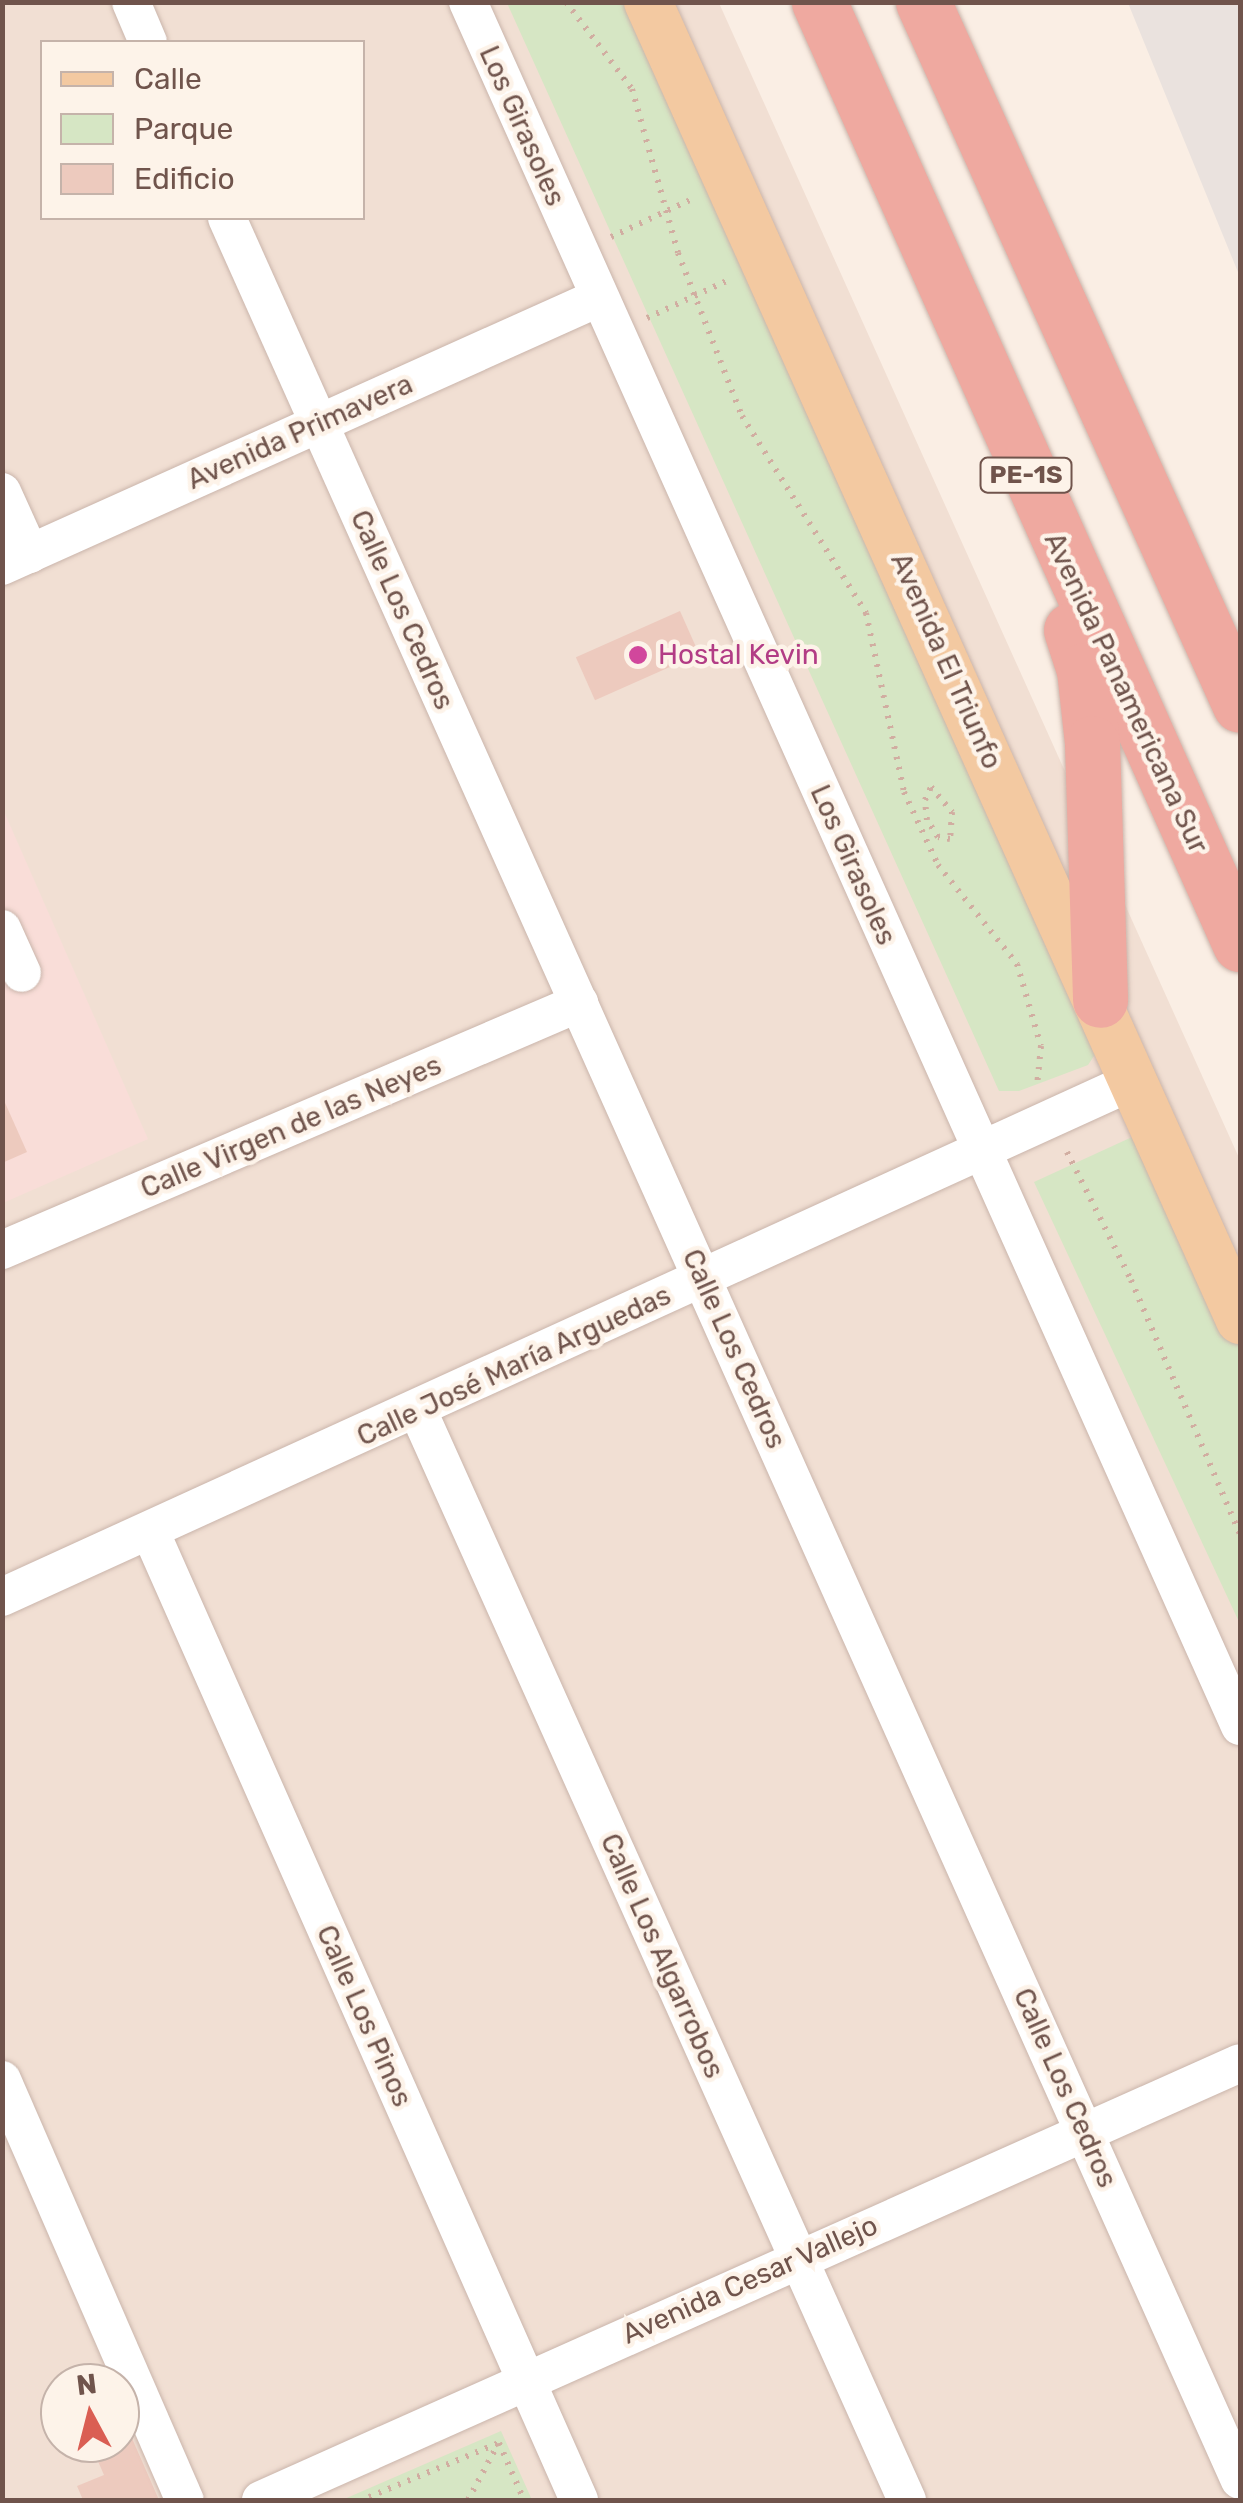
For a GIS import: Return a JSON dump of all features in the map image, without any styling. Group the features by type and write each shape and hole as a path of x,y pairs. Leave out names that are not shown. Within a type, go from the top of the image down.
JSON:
{"highway":[{"name":"Avenida Panamericana Sur","path":"819,2 1019,460 1240,944"},
{"path":"922,2 1240,705"},
{"path":"1019,460 1084,670 1100,1000"}],"main road":[{"name":"Avenida El Triunfo","path":"648,2 1100,1000 1132,1081 1240,1320"}],"street":[{"path":"130,2 147,40"},
{"name":"Los Girasoles","path":"468,2 1240,1726"},
{"name":"Calle Los Cedros","path":"228,220 1240,2480"},
{"name":"Avenida Primavera","path":"16,560 598,298"},
{"path":"2,492 16,560"},
{"path":"2,929 22,973"},
{"name":"Calle Virgen de las Neyes","path":"2,1250 579,1003"},
{"name":"Calle José María Arguedas","path":"2,1597 418,1411 1132,1081"},
{"name":"Calle Los Algarrobos","path":"418,1411 907,2500"},
{"name":"Calle Los Pinos","path":"150,1531 579,2500"},
{"name":"Avenida Cesar Vallejo","path":"261,2500 1240,2064"},
{"path":"2,2080 185,2500"}],"path":[{"path":"566,2 632,90 695,296 742,416 866,613 893,750 917,823 938,865 1017,964 1041,1046 1037,1085 1131,1280 1240,1534"},
{"path":"578,252 730,181"},
{"path":"614,333 766,263"},
{"path":"934,787 946,799 954,834 945,840 927,820 926,792 934,787"},
{"path":"917,823 927,820"},
{"path":"362,2500 499,2443"},
{"path":"468,2500 499,2443"},
{"path":"499,2443 524,2500"}],"shaded area":[{"path":"3,3 719,3 1240,1160 1240,2500 3,2500"},
{"path":"1128,3 1240,3 1240,277"},
{"path":"2,807 148,1139 3,1203 2,1203"}],"green space":[{"path":"507,3 631,3 1098,1050 1088,1065 1019,1091 999,1091"},
{"path":"1143,1132 1240,1349 1240,1624 1034,1182"},
{"path":"501,2431 532,2500 342,2500"}],"building":[{"name":"Hostal Kevin","path":"680,611 699,654 595,700 576,657"},
{"path":"2,1096 27,1152 2,1163"},
{"path":"140,2457 159,2500 83,2500 77,2486 104,2475 99,2463 140,2463"}],"place":[{"name":"Hostal Kevin","path":"638,655"}]}
